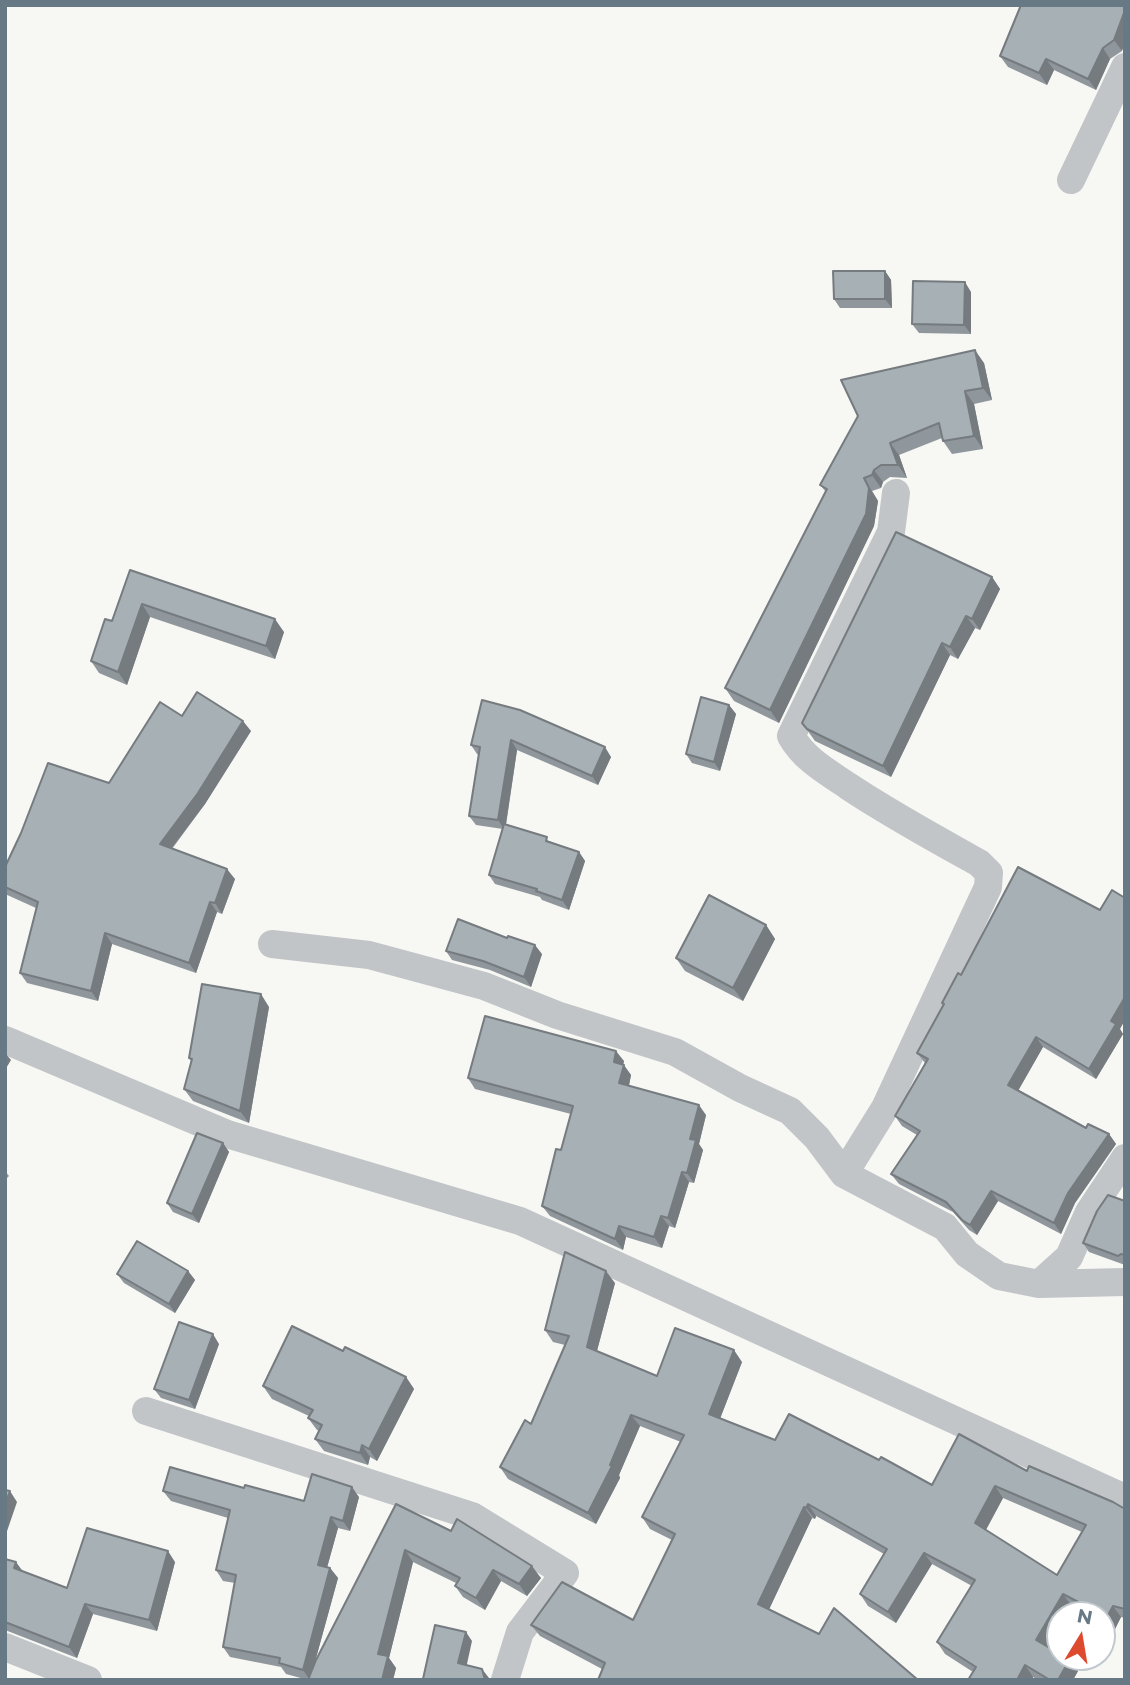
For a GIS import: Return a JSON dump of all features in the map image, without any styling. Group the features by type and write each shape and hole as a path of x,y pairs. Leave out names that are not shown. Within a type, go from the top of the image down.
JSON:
{"street":[{"path":"1071,180 1125,67"},
{"path":"844,1174 885,1108 988,887 989,873 979,863 893,816 820,767 799,750 791,736 891,532 896,493"},
{"path":"272,944 369,955 484,986 557,1015 675,1052 740,1088 790,1111 817,1138 844,1174 945,1227 967,1254 999,1276 1039,1284 1125,1282"},
{"path":"5,1040 227,1134 520,1221 1125,1498"},
{"path":"1039,1284 1069,1257 1088,1212 1125,1158"},
{"path":"146,1411 472,1516 565,1573 520,1632 505,1680"},
{"path":"5,1647 88,1680"}],"building":[{"path":"1021,5 1125,5 1125,10 1114,40 1103,48 1088,79 1046,59 1039,73 1000,56"},
{"path":"833,271 885,271 885,299 834,299"},
{"path":"913,281 965,282 964,325 912,324"},
{"path":"975,350 983,388 965,391 974,436 943,441 939,423 890,443 898,465 881,465 872,475 864,478 869,488 866,514 770,710 725,688 827,489 820,485 858,416 841,380"},
{"path":"896,532 992,577 972,619 966,616 950,647 942,643 883,766 807,729 802,723"},
{"path":"130,570 275,619 266,646 142,604 118,672 91,661 105,619 112,621"},
{"path":"197,692 243,721 198,793 160,844 227,869 215,903 210,902 189,963 105,933 91,991 20,973 38,902 5,887 5,867 48,763 109,783 160,702 182,716"},
{"path":"701,697 729,705 714,762 686,754"},
{"path":"482,700 520,710 605,747 592,776 511,740 498,820 469,816 480,747 471,745"},
{"path":"504,824 547,837 546,841 579,852 562,900 536,891 537,889 489,875"},
{"path":"1018,867 1100,910 1112,890 1125,898 1125,997 1111,1021 1116,1024 1089,1069 1036,1037 1008,1085 1086,1128 1088,1124 1109,1134 1068,1193 1054,1223 991,1191 970,1225 946,1202 891,1174 920,1131 895,1116 928,1059 917,1053 958,973 961,975"},
{"path":"709,895 766,925 733,988 676,958"},
{"path":"458,919 507,938 508,936 535,945 524,977 483,961 446,951"},
{"path":"202,984 261,994 240,1111 184,1089 192,1059 189,1058"},
{"path":"485,1016 616,1051 614,1062 624,1065 619,1083 699,1105 690,1139 696,1140 687,1173 682,1172 668,1218 661,1216 654,1237 619,1226 615,1239 542,1206 556,1149 561,1150 573,1106 468,1078"},
{"path":"197,1133 223,1143 192,1214 167,1203"},
{"path":"1108,1195 1125,1201 1125,1255 1118,1256 1083,1243 1097,1211"},
{"path":"137,1241 188,1271 169,1304 117,1274"},
{"path":"565,1252 606,1271 587,1347 657,1376 675,1328 734,1350 709,1414 775,1440 789,1414 879,1460 881,1457 932,1485 959,1434 1027,1471 1029,1466 1113,1502 1125,1509 1125,1609 1116,1607 1116,1601 1076,1601 1063,1594 1059,1601 1046,1601 1046,1623 1036,1640 1046,1646 1046,1671 1063,1671 1058,1680 1050,1680 1025,1665 1017,1680 968,1680 976,1667 937,1642 975,1580 924,1553 888,1612 860,1594 887,1549 808,1504 804,1507 758,1604 819,1634 834,1608 918,1680 598,1680 605,1663 531,1625 562,1582 633,1620 675,1534 642,1517 684,1435 631,1415 610,1465 612,1466 588,1513 500,1467 525,1420 531,1424 569,1336 545,1330","holes":["995,1486 1086,1525 1057,1575 975,1523"]},
{"path":"179,1322 213,1334 189,1400 154,1389"},
{"path":"292,1326 343,1351 345,1347 406,1377 369,1449 362,1445 360,1453 315,1439 322,1425 308,1418 313,1410 263,1386"},
{"path":"170,1467 244,1488 245,1485 304,1501 312,1474 352,1487 343,1521 331,1517 318,1565 330,1568 303,1670 279,1663 280,1658 223,1647 236,1575 216,1570 230,1510 163,1491"},
{"path":"5,1490 10,1491 5,1504"},
{"path":"396,1504 451,1531 457,1519 532,1566 519,1584 493,1570 476,1598 455,1586 460,1578 405,1550 378,1654 388,1656 382,1680 308,1680 316,1660"},
{"path":"87,1528 168,1551 149,1620 85,1604 69,1647 5,1622 5,1559 16,1562 14,1568 67,1588"},
{"path":"435,1625 466,1632 458,1663 482,1669 485,1680 423,1679"}]}
